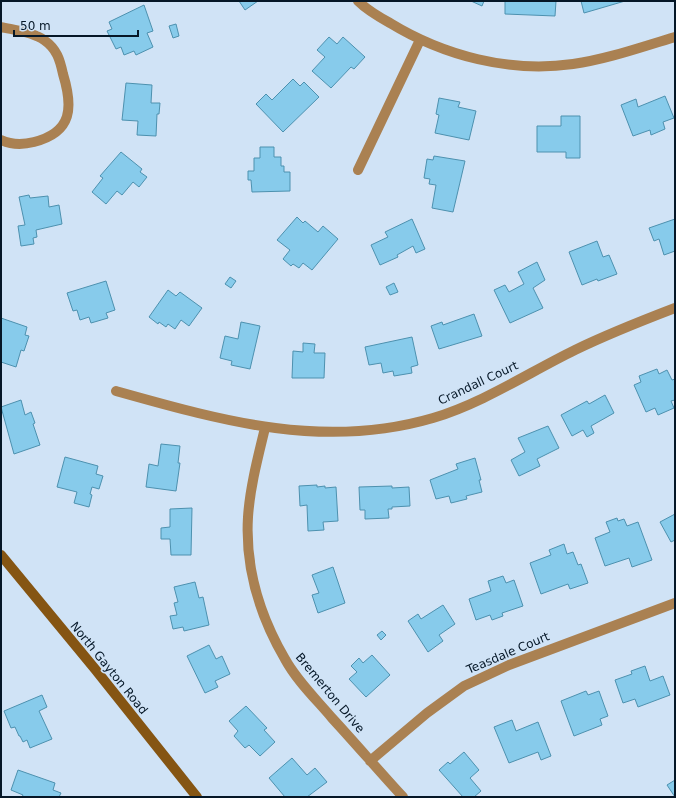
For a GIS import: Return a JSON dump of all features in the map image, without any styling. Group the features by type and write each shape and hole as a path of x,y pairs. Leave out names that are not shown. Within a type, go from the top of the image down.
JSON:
{"street":[{"path":"358,1 376,15 420,40 470,58 528,66 572,64 609,57 675,37"},
{"path":"1,27 43,39 53,47 58,55 62,68 69,94 70,108 64,124 48,138 24,144 15,144 1,140"},
{"path":"358,170 420,40"},
{"name":"Crandall Court","path":"116,391 265,428 297,432 340,433 379,430 434,417 476,401 617,331 675,308"},
{"name":"Bremerton Drive","path":"265,428 251,486 248,518 248,545 252,574 259,603 271,633 285,660 305,688 403,797"},
{"name":"North Gayton Road","path":"1,555 95,669 197,797"},
{"name":"Teasdale Court","path":"370,761 427,713 464,686 508,665 675,603"}],"building":[{"path":"239,1 258,1 245,10"},
{"path":"471,1 484,1 482,6"},
{"path":"505,1 556,1 555,16 505,14"},
{"path":"581,1 625,1 584,13"},
{"path":"144,5 153,31 147,33 153,47 136,55 134,51 124,55 121,47 116,49 107,31 112,29 109,22"},
{"path":"176,24 179,36 173,38 169,26"},
{"path":"329,37 337,44 343,37 365,57 354,69 351,67 331,88 312,71 325,57 317,50"},
{"path":"293,79 300,86 304,82 319,97 283,132 256,104 266,94 272,100"},
{"path":"126,83 152,85 151,103 160,103 159,114 157,114 156,136 137,135 138,121 122,120"},
{"path":"665,96 674,118 663,122 665,129 651,135 650,130 633,136 621,105 636,99 638,107"},
{"path":"439,98 460,102 458,107 476,111 469,140 435,133 439,115 436,114"},
{"path":"561,116 580,116 580,158 566,158 566,152 537,152 537,126 561,126"},
{"path":"260,147 274,147 274,157 281,157 281,166 284,166 284,172 290,172 290,191 252,192 251,180 248,180 248,171 254,171 254,158 260,158"},
{"path":"121,152 142,169 140,172 147,177 139,187 133,182 122,195 117,191 106,204 92,192 103,178 100,176"},
{"path":"434,156 465,161 453,212 432,208 436,185 429,184 430,179 424,178 427,159 433,160"},
{"path":"29,195 30,198 48,196 49,207 59,205 62,224 36,230 37,237 33,238 34,244 21,246 18,226 25,225 19,197"},
{"path":"297,217 303,223 305,221 318,232 323,226 338,239 312,270 303,263 299,268 293,264 291,266 283,259 290,250 277,240"},
{"path":"412,219 425,249 416,253 413,246 397,255 398,257 380,265 371,245 388,237 385,232"},
{"path":"675,219 675,251 664,255 659,239 654,241 649,228"},
{"path":"597,241 603,257 609,255 617,274 598,281 597,279 582,285 569,252"},
{"path":"537,262 545,280 533,288 543,308 510,323 494,290 505,285 509,292 524,284 518,272"},
{"path":"230,277 236,281 231,288 225,284"},
{"path":"106,281 115,310 106,313 108,318 91,323 89,317 80,320 77,310 73,311 67,293"},
{"path":"394,283 398,292 390,295 386,287"},
{"path":"168,290 176,296 180,292 202,308 189,326 181,320 175,329 168,324 166,327 159,322 158,324 149,317"},
{"path":"474,314 482,336 439,349 431,326 442,322 443,325"},
{"path":"1,318 27,327 25,335 29,336 24,351 21,350 16,367 1,362"},
{"path":"241,322 260,326 250,369 231,365 232,361 220,358 225,336 238,339"},
{"path":"412,337 418,365 411,367 412,373 394,376 393,371 383,373 381,363 369,365 365,347"},
{"path":"303,343 315,344 314,353 325,353 324,378 292,378 293,351 303,352"},
{"path":"657,369 659,374 667,370 672,380 675,379 675,400 671,401 674,408 658,415 655,408 646,412 634,385 641,382 639,376"},
{"path":"605,395 614,413 591,426 594,433 587,437 583,430 572,436 561,415 587,401 589,404"},
{"path":"21,400 25,415 31,412 35,423 33,424 40,445 14,454 1,407"},
{"path":"548,426 559,448 537,459 540,466 519,476 511,460 525,452 518,438"},
{"path":"161,444 180,446 178,463 180,463 176,491 146,487 149,464 158,466"},
{"path":"65,457 98,466 96,474 103,476 99,489 92,487 89,507 74,503 77,492 57,487"},
{"path":"475,458 481,480 479,480 482,492 466,496 467,499 451,503 449,496 436,499 430,480 458,469 456,464"},
{"path":"317,485 317,487 325,486 325,488 336,487 338,521 323,522 324,530 308,531 307,505 300,506 299,486"},
{"path":"392,486 392,488 409,487 410,506 392,507 392,509 388,509 389,518 365,519 365,510 360,510 359,487"},
{"path":"192,508 191,555 171,555 170,539 161,539 161,528 170,527 170,509"},
{"path":"675,514 675,540 671,542 660,522"},
{"path":"617,518 618,521 624,519 627,526 638,522 652,560 632,567 629,558 605,566 595,538 610,532 606,522"},
{"path":"564,544 567,554 573,552 578,565 581,564 588,583 570,589 568,584 541,594 530,563 551,555 549,550"},
{"path":"333,567 345,603 318,613 312,595 319,593 312,575"},
{"path":"503,576 506,583 514,580 523,606 502,613 503,616 492,620 490,615 476,620 469,599 491,591 488,581"},
{"path":"195,582 199,598 203,597 209,625 184,631 183,627 173,629 170,616 177,615 174,603 178,602 174,587"},
{"path":"443,605 455,624 439,635 443,641 428,652 408,621 418,614 421,619"},
{"path":"382,631 386,635 381,640 377,635"},
{"path":"209,645 216,659 222,656 230,674 215,681 218,687 205,693 187,656"},
{"path":"372,655 390,675 366,697 349,679 357,672 351,666 359,658 363,663"},
{"path":"645,666 650,681 663,676 670,695 638,707 635,699 623,703 615,680 632,674 631,671"},
{"path":"586,691 588,695 599,691 608,716 600,719 602,725 574,736 561,701"},
{"path":"42,695 47,707 39,711 52,739 30,748 27,740 23,742 15,727 11,728 4,711"},
{"path":"246,706 267,728 264,730 275,742 260,756 249,745 245,748 234,736 238,731 229,721"},
{"path":"512,720 516,731 538,722 551,756 541,760 538,752 509,763 494,727"},
{"path":"464,752 479,770 470,778 481,791 474,797 463,797 439,770 448,762 450,764"},
{"path":"292,758 307,775 315,768 327,782 307,797 285,797 269,778"},
{"path":"18,770 55,783 53,790 61,793 59,797 22,797 23,795 11,790"},
{"path":"675,780 675,797 667,785"}]}
